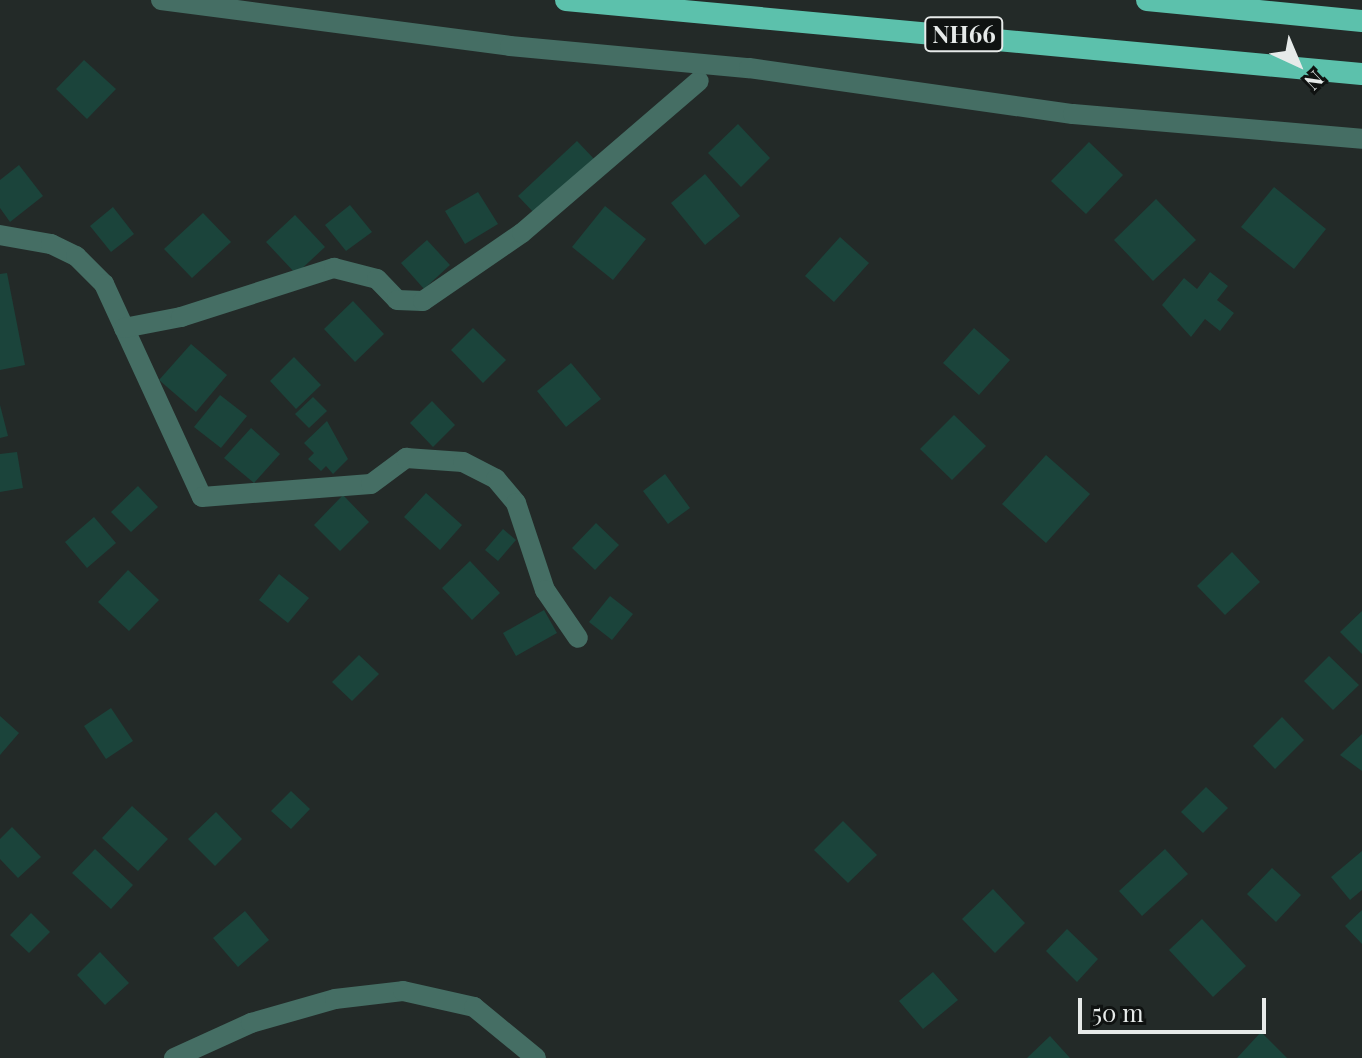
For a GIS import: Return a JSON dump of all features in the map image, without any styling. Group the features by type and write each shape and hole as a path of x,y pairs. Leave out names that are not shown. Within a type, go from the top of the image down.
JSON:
{"highway":[{"name":"NH66","path":"566,0 1362,74"},
{"path":"1147,0 1362,21"}],"street":[{"path":"161,0 510,46 749,68 1073,114 1362,139"},
{"path":"124,328 181,317 334,268 377,279 397,300 423,301 522,233 699,81"},
{"path":"0,235 51,244 76,256 104,284 202,497 371,484 406,458 463,462 496,479 516,503 545,590 578,638"},
{"path":"174,1058 251,1023 335,999 403,991 474,1007 536,1058"}],"building":[{"path":"84,60 116,89 87,119 56,89"},
{"path":"738,124 770,158 741,187 708,153"},
{"path":"577,141 596,161 537,216 518,196"},
{"path":"1089,142 1123,175 1086,214 1051,181"},
{"path":"19,165 43,196 10,222 0,208 0,180"},
{"path":"705,174 740,216 705,245 671,203"},
{"path":"1274,187 1326,229 1294,269 1241,227"},
{"path":"478,192 498,224 465,244 445,211"},
{"path":"1156,199 1196,240 1153,281 1114,240"},
{"path":"350,205 372,232 346,251 325,225"},
{"path":"605,206 646,239 613,280 572,247"},
{"path":"113,207 134,234 111,252 90,226"},
{"path":"203,213 231,242 192,278 164,249"},
{"path":"295,215 325,247 296,274 266,242"},
{"path":"840,237 869,263 834,302 805,276"},
{"path":"427,240 450,265 424,289 401,263"},
{"path":"1210,272 1228,286 1217,300 1234,313 1220,331 1205,319 1191,337 1162,305 1184,278 1197,289"},
{"path":"7,273 25,365 0,370 0,274"},
{"path":"353,301 384,334 355,362 324,329"},
{"path":"473,328 506,360 483,383 451,350"},
{"path":"974,328 1010,360 979,395 943,363"},
{"path":"191,344 227,375 196,412 159,380"},
{"path":"294,357 321,385 296,409 270,381"},
{"path":"571,363 601,399 566,427 537,391"},
{"path":"220,395 247,416 221,448 194,427"},
{"path":"313,397 327,411 309,428 295,414"},
{"path":"432,401 455,425 433,447 410,423"},
{"path":"0,405 8,436 0,438"},
{"path":"954,415 986,446 952,480 920,449"},
{"path":"327,421 348,459 333,474 326,466 321,471 308,459 314,453 304,443"},
{"path":"251,428 280,454 254,483 224,458"},
{"path":"17,452 23,488 0,492 0,454"},
{"path":"1046,455 1090,494 1046,543 1002,504"},
{"path":"665,474 690,508 668,524 643,491"},
{"path":"138,486 158,507 131,532 111,512"},
{"path":"426,493 462,525 440,550 404,517"},
{"path":"343,495 369,522 340,551 314,525"},
{"path":"94,517 116,543 87,568 65,542"},
{"path":"596,523 619,545 595,570 572,548"},
{"path":"503,529 516,540 498,561 485,550"},
{"path":"1232,552 1260,582 1225,615 1197,586"},
{"path":"470,561 500,593 472,620 442,588"},
{"path":"128,570 159,600 129,631 98,602"},
{"path":"279,574 309,598 288,623 259,600"},
{"path":"610,596 633,614 612,640 589,622"},
{"path":"544,610 557,633 516,656 503,633"},
{"path":"1362,611 1362,654 1340,632"},
{"path":"359,655 379,674 352,701 332,682"},
{"path":"1329,656 1359,685 1333,710 1304,681"},
{"path":"111,708 133,741 106,759 84,726"},
{"path":"0,716 19,733 0,755"},
{"path":"1282,717 1304,740 1275,769 1253,746"},
{"path":"1362,734 1362,771 1340,755"},
{"path":"1206,787 1228,808 1203,833 1181,812"},
{"path":"291,791 310,809 291,829 271,811"},
{"path":"132,806 168,839 138,871 102,838"},
{"path":"216,812 242,839 215,866 188,839"},
{"path":"843,821 877,855 848,883 814,850"},
{"path":"12,827 41,857 18,878 0,859 0,839"},
{"path":"95,849 133,885 111,909 72,873"},
{"path":"1165,849 1188,874 1142,916 1119,891"},
{"path":"1362,851 1362,890 1350,900 1331,877"},
{"path":"1272,868 1301,895 1276,922 1247,894"},
{"path":"993,889 1025,923 995,953 962,919"},
{"path":"1362,910 1362,944 1345,926"},
{"path":"245,911 269,940 238,967 213,938"},
{"path":"31,913 50,932 29,953 10,935"},
{"path":"1202,919 1246,966 1213,997 1169,950"},
{"path":"1067,929 1098,959 1077,982 1046,951"},
{"path":"100,952 129,983 105,1005 77,975"},
{"path":"933,972 958,1000 923,1029 899,1001"},
{"path":"1261,1032 1287,1058 1237,1058"},
{"path":"1050,1036 1070,1058 1027,1058"}]}
